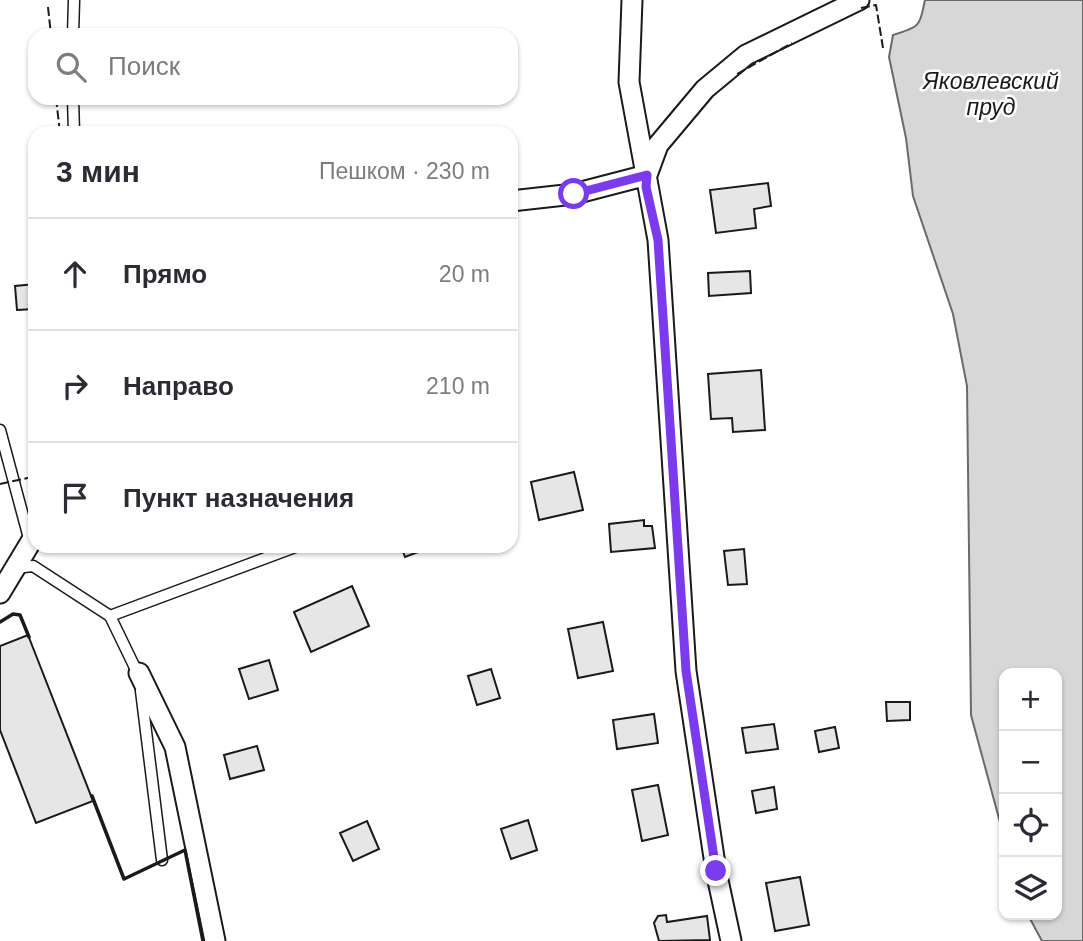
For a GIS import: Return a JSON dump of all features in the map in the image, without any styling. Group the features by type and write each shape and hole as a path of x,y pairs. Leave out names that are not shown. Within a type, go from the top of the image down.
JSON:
{"street":[{"path":"632,0 629,82 647,175"},
{"path":"732,941 716,871 686,671 658,240 646,187 647,175 658,145 705,89 746,55 859,0"},
{"path":"518,200 574,194 647,175"},
{"path":"0,593 28,547"},
{"path":"139,673 175,747 215,941"}],"lane":[{"path":"73,28 74,0"},
{"path":"73,105 74,126"},
{"path":"0,430 28,522"},
{"path":"110,616 279,553"},
{"path":"15,568 33,566 110,616 139,673 162,860"}],"water":[{"name":"Яковлевский пруд","path":"925,0 1083,0 1083,941 1042,941 1031,920 1062,920 1062,668 999,668 999,819 971,715 967,386 953,314 913,196 906,138 889,57 893,35 914,27 921,16"}],"building":[{"path":"768,183 771,206 754,209 756,228 716,233 710,190"},
{"path":"750,271 751,293 709,296 708,273"},
{"path":"28,285 28,309 17,310 15,286"},
{"path":"761,370 765,430 733,432 732,418 711,419 708,374"},
{"path":"574,472 583,510 539,520 531,482"},
{"path":"644,520 644,526 652,526 655,548 611,552 609,524"},
{"path":"744,549 747,584 728,585 724,551"},
{"path":"352,586 369,626 311,652 294,612"},
{"path":"603,622 613,671 578,678 568,629"},
{"path":"28,635 93,801 36,823 0,730 0,646"},
{"path":"269,660 278,690 249,699 239,669"},
{"path":"491,669 500,698 477,705 468,676"},
{"path":"886,702 910,702 910,720 887,721"},
{"path":"654,714 658,743 617,749 613,720"},
{"path":"774,724 778,749 746,753 742,728"},
{"path":"835,727 839,748 819,752 815,731"},
{"path":"257,746 264,770 230,779 224,755"},
{"path":"658,785 668,835 642,841 632,790"},
{"path":"774,787 777,809 756,813 752,791"},
{"path":"528,820 537,850 511,859 501,829"},
{"path":"367,821 379,849 353,861 340,833"},
{"path":"800,877 809,925 775,931 766,883"},
{"path":"666,915 667,922 707,916 710,940 659,941 654,923 658,916"}],"fence":[{"path":"861,8 876,5 883,48"},
{"path":"48,7 50,28"},
{"path":"737,74 792,43"},
{"path":"57,105 59,126"},
{"path":"0,484 28,478"}],"wall":[{"path":"0,622 13,614 20,615 29,637"},
{"path":"92,796 124,879 185,850 203,941"}],"route":[{"path":"574,194 647,175 646,187 658,240 686,671 716,871"}]}
